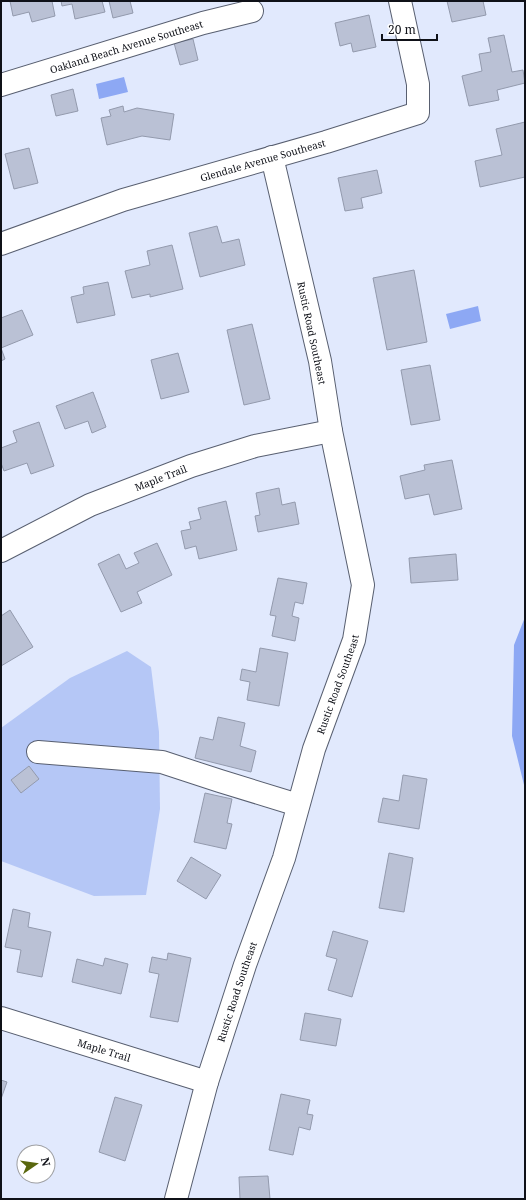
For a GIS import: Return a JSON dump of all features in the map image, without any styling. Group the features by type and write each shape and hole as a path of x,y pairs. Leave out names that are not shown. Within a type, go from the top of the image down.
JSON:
{"street":[{"name":"Glendale Avenue Southeast","path":"1,244 123,200 272,157 418,112 418,84 400,1"},
{"name":"Oakland Beach Avenue Southeast","path":"1,85 203,23 252,11"},
{"name":"Rustic Road Southeast","path":"176,1199 207,1082 245,965 284,858 314,749 354,640 363,585 331,431 320,361 272,157"},
{"name":"Maple Trail","path":"1,551 90,505 191,466 255,446 331,431"},
{"path":"38,752 162,762 220,782 298,804"},
{"name":"Maple Trail","path":"1,1018 207,1082"}],"shaded area":[{"path":"124,77 128,92 99,99 96,84"},
{"path":"478,306 481,321 450,329 446,314"},
{"path":"525,617 525,789 512,736 514,645"},
{"path":"127,651 151,667 159,732 160,809 146,895 94,896 1,861 1,728 70,678"}],"building":[{"path":"10,1 52,1 55,16 32,22 29,12 13,16"},
{"path":"61,1 102,1 105,12 75,19 72,4 62,6"},
{"path":"109,1 130,1 133,13 113,18"},
{"path":"447,1 483,1 486,15 452,22"},
{"path":"369,15 376,47 353,52 351,43 340,46 335,23"},
{"path":"504,35 512,72 523,70 525,83 497,90 499,100 469,106 462,76 482,71 479,54 491,52 488,38"},
{"path":"193,39 198,60 180,65 174,43"},
{"path":"73,89 78,111 56,116 51,95"},
{"path":"123,106 124,112 137,108 174,114 170,140 142,136 107,145 101,118 111,116 109,110"},
{"path":"525,122 525,177 480,187 475,161 502,155 496,129"},
{"path":"29,148 38,183 14,189 5,154"},
{"path":"377,170 382,193 361,198 363,208 345,211 338,178"},
{"path":"217,226 222,243 239,239 245,265 200,277 189,233"},
{"path":"172,245 183,289 150,297 150,294 132,298 125,271 150,265 147,251"},
{"path":"414,270 427,342 387,350 373,278"},
{"path":"108,282 115,315 77,323 71,297 84,294 83,287"},
{"path":"22,310 33,335 1,348 1,318"},
{"path":"252,324 270,399 244,405 227,330"},
{"path":"1,348 5,359 1,361"},
{"path":"178,353 189,392 161,399 151,360"},
{"path":"430,365 440,420 411,425 401,370"},
{"path":"93,392 106,427 92,433 88,421 65,429 56,406"},
{"path":"39,422 54,466 31,474 27,463 4,471 1,463 1,448 17,442 13,431"},
{"path":"452,460 462,509 434,515 429,494 405,499 400,476 425,470 424,465"},
{"path":"279,488 282,505 295,502 299,524 258,532 255,516 260,515 256,493"},
{"path":"226,501 237,550 199,559 196,546 185,549 181,531 191,529 189,522 201,519 198,508"},
{"path":"157,543 172,575 137,592 142,603 121,612 98,564 119,554 126,569 139,563 134,553"},
{"path":"456,554 458,580 411,583 409,558"},
{"path":"278,578 307,583 303,604 295,602 292,616 299,618 295,641 272,636 276,616 270,615"},
{"path":"10,610 33,647 1,666 1,616"},
{"path":"260,648 288,653 279,706 247,700 250,682 240,680 242,669 256,672"},
{"path":"218,717 245,723 240,746 256,751 251,772 195,758 200,737 213,740"},
{"path":"29,766 39,779 21,793 11,780"},
{"path":"403,775 427,779 419,829 378,822 383,798 399,801"},
{"path":"205,793 232,799 227,823 232,824 226,849 194,842"},
{"path":"389,853 413,858 404,912 379,908"},
{"path":"191,857 221,875 206,899 177,881"},
{"path":"13,909 30,913 28,927 51,932 42,977 17,972 21,950 5,947"},
{"path":"333,931 368,941 352,997 328,990 337,959 326,956"},
{"path":"168,953 191,958 178,1022 150,1017 159,974 149,972 152,957 167,960"},
{"path":"105,958 128,964 121,994 72,982 77,959 103,966"},
{"path":"305,1013 341,1019 336,1046 300,1040"},
{"path":"1,1080 7,1082 1,1099"},
{"path":"281,1094 310,1100 307,1114 313,1115 310,1130 299,1127 293,1155 269,1150"},
{"path":"115,1097 142,1105 125,1161 99,1152"},
{"path":"268,1176 270,1199 240,1199 239,1177"}]}
